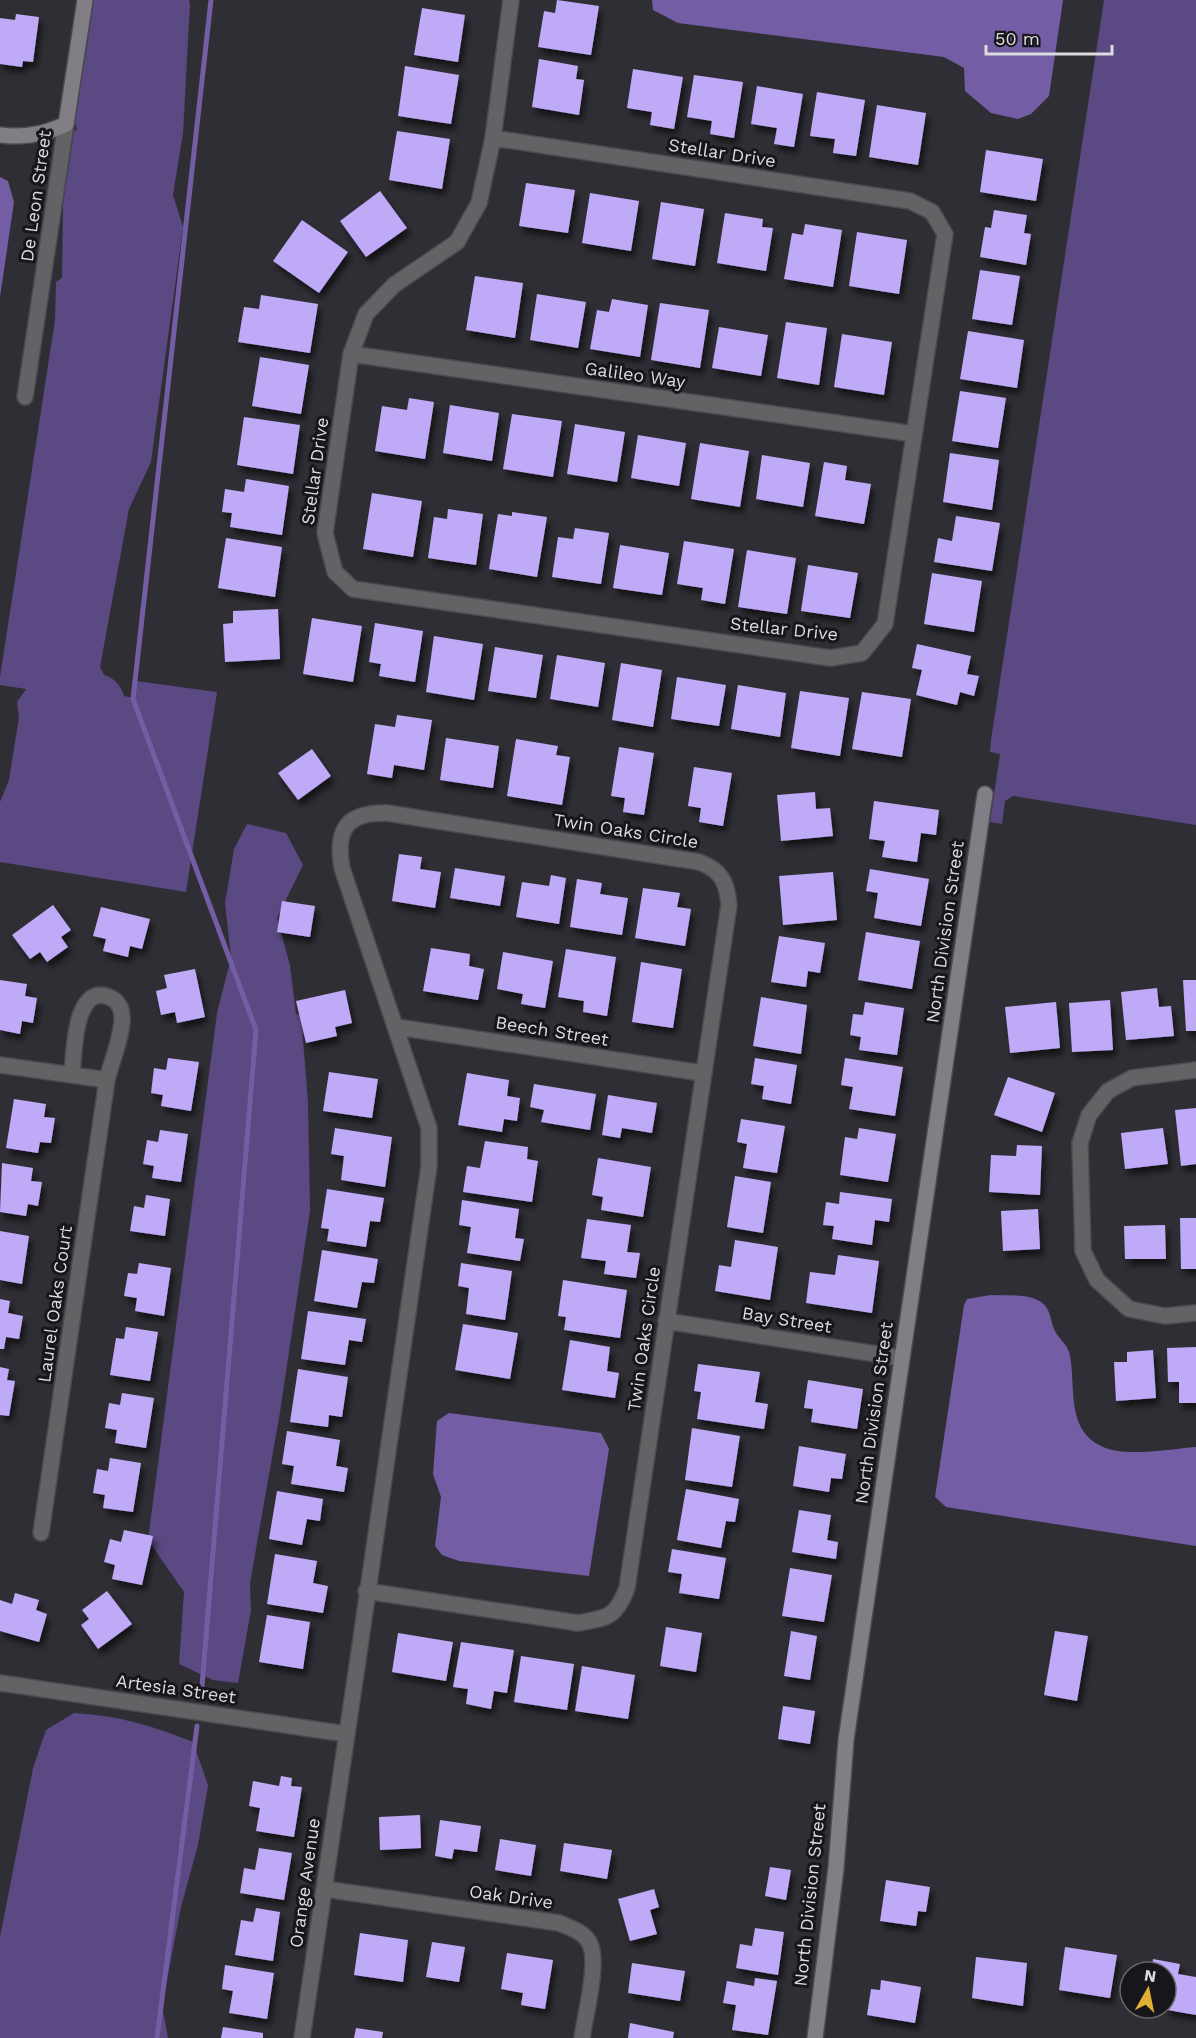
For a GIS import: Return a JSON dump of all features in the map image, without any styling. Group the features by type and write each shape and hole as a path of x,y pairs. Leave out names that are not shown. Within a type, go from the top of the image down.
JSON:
{"street":[{"name":"De Leon Street","path":"26,397 85,0"},
{"name":"Stellar Drive","path":"493,138 910,201 932,212 945,234 885,624 862,653 830,658 353,589 335,572 325,533 351,354 366,314 394,285 457,242 479,202 493,138 511,0"},
{"path":"0,135 30,136 49,133 66,124"},
{"name":"Galileo Way","path":"351,354 914,434"},
{"name":"North Division Street","path":"815,2038 836,1868 846,1740 985,794"},
{"name":"Twin Oaks Circle","path":"346,1734 366,1591 430,1146 429,1128 342,868 339,852 340,838 346,824 369,813 699,862 711,867 722,876 728,890 729,905 702,1073 627,1588 620,1606 606,1618 579,1623 366,1591"},
{"name":"Laurel Oaks Court","path":"41,1533 107,1080 122,1017 119,1004 110,998 98,995 87,1000 80,1013 72,1075"},
{"name":"Beech Street","path":"397,1027 702,1073"},
{"path":"0,1065 107,1080"},
{"path":"1196,1070 1132,1078 1108,1091 1089,1115 1080,1143 1083,1251 1097,1280 1129,1309 1165,1316 1196,1313"},
{"name":"Bay Street","path":"666,1321 902,1358"},
{"name":"Artesia Street","path":"0,1683 346,1734"},
{"name":"Orange Avenue","path":"302,2038 346,1734"},
{"name":"Oak Drive","path":"325,1889 559,1923 579,1931 590,1943 592,1962 582,2038"}],"shaded area":[{"path":"94,0 189,0 190,4 183,133 173,195 183,227 151,462 129,509 100,667 104,675 119,685 124,696 133,698 136,681 217,692 186,892 0,862 0,802 9,780 19,717 17,702 26,689 0,685 0,677 55,320 56,282 62,278 63,204 74,131 77,129 75,123"},
{"path":"652,0 1063,0 1049,96 1031,114 1018,119 991,113 965,91 964,68 944,57 678,23 653,10"},
{"path":"1104,0 1196,0 1196,825 1013,796 1005,801 1002,824 990,822 1000,754 990,752 991,740"},
{"path":"0,177 8,181 14,202 0,297"},
{"path":"247,824 286,833 303,865 277,918 290,965 296,1014 301,1015 308,1102 310,1211 280,1412 250,1583 251,1610 238,1683 213,1680 179,1664 184,1592 148,1540 217,1013 231,958 225,903 234,849"},
{"path":"991,1295 1030,1297 1047,1308 1054,1329 1069,1352 1077,1418 1090,1439 1101,1446 1122,1452 1196,1447 1196,1546 946,1507 935,1497 964,1305 967,1299"},
{"path":"449,1413 601,1433 609,1449 589,1576 459,1561 442,1555 435,1546 441,1497 433,1474 437,1421"},
{"path":"74,1713 135,1722 193,1742 208,1785 198,1845 181,1907 162,2006 168,2038 0,2038 0,1937 33,1768 46,1730"}],"building":[{"path":"557,0 599,6 591,55 538,47 544,11 555,13"},
{"path":"422,8 465,15 458,62 414,55"},
{"path":"16,14 39,17 33,62 23,61 22,67 0,64 0,18 15,20"},
{"path":"539,59 578,66 576,79 584,80 579,115 532,107"},
{"path":"405,66 459,75 451,124 398,116"},
{"path":"633,69 683,77 674,129 650,125 652,112 627,108"},
{"path":"694,75 743,82 734,138 710,134 712,121 687,117"},
{"path":"757,86 803,94 794,147 774,144 777,128 751,124"},
{"path":"817,92 865,100 856,156 833,153 835,139 810,136"},
{"path":"877,105 926,113 918,165 869,157"},
{"path":"397,131 450,139 442,189 389,180"},
{"path":"986,150 1043,159 1036,201 980,192"},
{"path":"526,183 575,190 568,233 519,226"},
{"path":"380,191 407,228 366,257 340,221"},
{"path":"590,193 639,201 631,251 582,243"},
{"path":"661,202 704,209 695,266 652,259"},
{"path":"994,210 1027,215 1024,233 1031,234 1026,265 980,257 985,227 991,228"},
{"path":"725,213 763,219 762,227 773,228 766,271 717,263"},
{"path":"302,220 348,252 319,293 273,261"},
{"path":"805,224 842,230 833,287 784,279 792,233 803,235"},
{"path":"857,232 907,240 899,294 849,286"},
{"path":"980,270 1020,276 1012,325 972,319"},
{"path":"475,276 523,283 515,338 466,330"},
{"path":"537,294 586,302 578,348 530,340"},
{"path":"261,295 318,304 310,353 238,342 244,307 259,309"},
{"path":"612,299 648,305 640,357 590,349 597,310 609,312"},
{"path":"660,303 709,310 700,368 651,360"},
{"path":"786,322 827,328 819,385 777,378"},
{"path":"719,327 768,335 761,376 712,368"},
{"path":"968,331 1024,340 1017,388 960,379"},
{"path":"842,334 892,342 884,395 834,387"},
{"path":"260,357 309,365 301,414 252,406"},
{"path":"960,391 1006,398 998,448 952,441"},
{"path":"409,398 434,402 425,459 375,451 382,406 407,410"},
{"path":"450,405 499,413 492,461 443,453"},
{"path":"512,414 562,421 553,477 503,469"},
{"path":"244,417 300,425 293,474 237,465"},
{"path":"575,424 625,432 617,482 567,474"},
{"path":"638,435 686,443 679,486 631,478"},
{"path":"700,443 749,451 740,507 691,499"},
{"path":"950,453 999,460 992,510 943,502"},
{"path":"762,455 810,463 803,507 756,499"},
{"path":"824,462 847,466 845,480 871,484 864,524 815,516"},
{"path":"246,479 289,486 282,535 230,527 232,513 222,512 225,489 244,492"},
{"path":"372,493 422,501 413,557 363,549"},
{"path":"448,509 483,514 476,565 428,558 434,517 447,519"},
{"path":"512,512 547,517 537,577 489,569 498,514 512,516"},
{"path":"956,516 1000,523 992,571 934,562 938,538 952,541"},
{"path":"575,528 609,533 601,584 552,577 558,537 573,539"},
{"path":"226,538 282,547 275,597 218,588"},
{"path":"684,541 734,549 725,604 701,600 703,588 677,584"},
{"path":"620,545 669,553 662,595 613,588"},
{"path":"747,550 796,558 787,614 738,607"},
{"path":"808,565 858,573 850,618 801,611"},
{"path":"932,573 982,581 974,632 924,624"},
{"path":"278,609 280,659 225,662 223,624 233,623 233,611"},
{"path":"312,618 362,626 353,682 303,674"},
{"path":"375,623 423,631 415,682 379,676 381,664 369,662"},
{"path":"434,636 483,644 474,700 426,692"},
{"path":"917,644 971,656 967,674 979,676 974,696 960,692 957,705 916,695 922,670 912,668"},
{"path":"495,647 543,655 536,698 488,691"},
{"path":"557,655 605,663 598,707 550,699"},
{"path":"621,663 662,670 653,727 612,720"},
{"path":"677,677 726,685 719,726 671,719"},
{"path":"738,685 786,693 780,737 731,729"},
{"path":"800,691 849,698 840,756 791,748"},
{"path":"862,692 911,699 902,757 852,749"},
{"path":"397,715 432,720 424,770 394,765 392,778 367,774 375,724 395,727"},
{"path":"446,738 499,746 493,788 440,780"},
{"path":"516,739 558,746 556,755 570,757 562,805 507,796"},
{"path":"619,747 654,753 644,815 623,812 625,798 611,796"},
{"path":"312,749 331,776 298,800 278,773"},
{"path":"694,767 732,773 723,826 699,822 701,808 688,806"},
{"path":"815,792 816,809 830,808 833,836 781,841 777,795"},
{"path":"874,801 939,810 936,835 921,833 917,862 882,857 885,841 869,839"},
{"path":"399,854 422,857 420,869 441,872 435,908 392,901"},
{"path":"455,868 505,876 500,906 450,898"},
{"path":"870,869 929,879 921,926 874,918 878,893 866,891"},
{"path":"833,872 837,920 783,925 779,876"},
{"path":"551,875 566,878 559,924 516,917 522,882 549,886"},
{"path":"577,879 602,883 600,894 628,898 622,935 570,927"},
{"path":"643,888 680,893 677,907 691,909 685,946 635,938"},
{"path":"282,901 315,906 310,937 277,932"},
{"path":"53,905 71,930 61,937 68,947 47,962 40,952 30,959 12,935"},
{"path":"101,907 150,919 142,949 130,946 128,957 103,951 106,939 93,936"},
{"path":"866,932 920,941 912,989 858,980"},
{"path":"779,936 825,943 820,973 808,971 806,987 771,982"},
{"path":"431,948 470,954 469,966 484,969 478,1000 423,991"},
{"path":"566,949 616,957 607,1016 583,1012 584,1001 558,997"},
{"path":"503,952 553,961 545,1008 521,1004 523,994 497,989"},
{"path":"641,962 682,969 673,1028 632,1022"},
{"path":"195,969 205,1017 177,1023 175,1012 161,1015 156,991 167,988 164,975"},
{"path":"0,980 27,984 25,996 37,998 33,1023 22,1021 20,1034 0,1030"},
{"path":"1183,980 1196,980 1196,1031 1186,1031"},
{"path":"1157,988 1159,1007 1171,1006 1174,1036 1126,1040 1121,992"},
{"path":"345,990 352,1023 335,1027 337,1036 306,1043 296,1001"},
{"path":"761,997 807,1005 801,1054 753,1046"},
{"path":"1110,1000 1113,1050 1072,1052 1069,1003"},
{"path":"865,1002 904,1008 897,1055 859,1050 861,1037 850,1035 853,1014 863,1015"},
{"path":"1056,1002 1060,1048 1010,1053 1005,1007"},
{"path":"168,1058 199,1062 191,1111 161,1106 163,1095 151,1093 154,1068 166,1070"},
{"path":"755,1058 797,1065 791,1104 762,1099 764,1086 751,1084"},
{"path":"845,1058 903,1067 895,1116 849,1109 853,1087 841,1085"},
{"path":"329,1072 378,1079 372,1118 323,1111"},
{"path":"467,1073 509,1080 507,1096 520,1098 517,1121 504,1119 502,1132 458,1125"},
{"path":"1008,1077 1055,1093 1042,1132 994,1115"},
{"path":"534,1084 596,1094 590,1130 541,1122 544,1110 530,1107"},
{"path":"608,1095 657,1103 652,1133 622,1128 620,1138 602,1135"},
{"path":"14,1099 46,1104 44,1117 55,1118 51,1143 40,1142 38,1153 6,1148"},
{"path":"1196,1108 1196,1164 1181,1166 1175,1110"},
{"path":"741,1119 785,1126 777,1173 743,1168 747,1144 737,1142"},
{"path":"335,1128 392,1137 385,1187 341,1180 344,1156 331,1154"},
{"path":"859,1128 896,1134 888,1182 840,1175 845,1137 857,1139"},
{"path":"1163,1128 1168,1164 1125,1169 1121,1133"},
{"path":"160,1130 188,1134 181,1182 152,1178 154,1166 143,1164 147,1140 158,1142"},
{"path":"485,1141 528,1147 527,1159 538,1161 532,1202 463,1192 467,1166 480,1168"},
{"path":"1017,1145 1042,1146 1040,1195 989,1192 991,1155 1016,1156"},
{"path":"598,1158 651,1167 643,1217 601,1210 603,1197 592,1195"},
{"path":"2,1163 33,1168 31,1181 42,1182 38,1206 28,1204 26,1216 0,1212"},
{"path":"735,1176 771,1182 763,1233 727,1227"},
{"path":"327,1189 384,1198 380,1222 370,1221 366,1247 327,1241 329,1229 321,1228"},
{"path":"840,1192 892,1199 889,1222 875,1220 872,1245 832,1239 834,1226 823,1225 826,1202 839,1204"},
{"path":"146,1195 170,1199 165,1236 130,1231 134,1206 144,1208"},
{"path":"462,1200 519,1209 515,1238 524,1239 520,1261 467,1253 471,1227 459,1225"},
{"path":"1038,1209 1040,1249 1003,1251 1001,1211"},
{"path":"1180,1218 1196,1218 1196,1269 1181,1269"},
{"path":"587,1219 631,1225 627,1252 640,1253 636,1278 604,1274 606,1261 581,1258"},
{"path":"1165,1225 1166,1259 1125,1259 1124,1226"},
{"path":"0,1231 29,1236 22,1284 0,1280"},
{"path":"735,1240 778,1247 770,1300 715,1291 719,1265 731,1267"},
{"path":"322,1250 378,1259 374,1283 362,1282 357,1308 314,1301"},
{"path":"838,1255 879,1261 872,1313 806,1303 810,1272 835,1275"},
{"path":"139,1263 171,1268 164,1316 135,1311 137,1298 124,1296 128,1273 137,1274"},
{"path":"461,1263 512,1271 505,1320 466,1314 469,1288 458,1286"},
{"path":"563,1280 627,1290 620,1338 564,1330 566,1317 558,1316"},
{"path":"0,1299 10,1301 8,1313 23,1316 19,1339 6,1337 4,1349 0,1349"},
{"path":"308,1311 366,1319 362,1342 349,1340 345,1365 301,1359"},
{"path":"463,1324 518,1333 510,1379 455,1370"},
{"path":"126,1327 158,1332 150,1381 110,1375 116,1338 124,1339"},
{"path":"570,1340 610,1347 607,1371 619,1373 615,1398 562,1390"},
{"path":"1196,1347 1196,1403 1179,1403 1179,1382 1168,1382 1167,1348"},
{"path":"1153,1350 1156,1398 1116,1401 1114,1362 1127,1362 1127,1352"},
{"path":"698,1364 760,1372 755,1402 768,1404 764,1429 697,1419 701,1392 694,1391"},
{"path":"0,1367 9,1369 7,1380 15,1381 9,1416 0,1415"},
{"path":"298,1369 348,1377 342,1417 329,1415 328,1427 290,1422"},
{"path":"808,1380 863,1389 857,1429 811,1422 813,1409 804,1408"},
{"path":"122,1393 154,1398 146,1448 115,1443 117,1430 105,1428 109,1403 120,1405"},
{"path":"692,1428 740,1436 732,1487 685,1480"},
{"path":"287,1431 340,1440 336,1466 348,1468 344,1492 291,1484 294,1466 282,1464"},
{"path":"799,1446 846,1454 842,1479 831,1478 829,1492 793,1486"},
{"path":"110,1458 141,1463 133,1512 103,1508 105,1495 93,1493 97,1469 108,1471"},
{"path":"686,1489 739,1499 735,1522 726,1521 721,1548 677,1540"},
{"path":"277,1491 323,1499 320,1521 307,1519 302,1545 269,1539"},
{"path":"799,1510 831,1515 827,1540 838,1542 836,1559 792,1552"},
{"path":"124,1530 153,1536 142,1585 112,1579 115,1565 104,1562 110,1539 121,1542"},
{"path":"672,1549 726,1558 719,1599 679,1593 682,1574 668,1572"},
{"path":"275,1554 317,1561 313,1583 328,1586 323,1613 267,1604"},
{"path":"790,1568 832,1575 824,1622 782,1616"},
{"path":"107,1591 132,1624 98,1649 81,1625 89,1619 82,1610"},
{"path":"15,1593 39,1600 36,1610 47,1614 39,1642 0,1631 0,1600 12,1604"},
{"path":"267,1615 310,1622 303,1669 259,1662"},
{"path":"666,1627 702,1633 696,1672 660,1666"},
{"path":"791,1631 817,1636 810,1680 784,1676"},
{"path":"1055,1631 1088,1636 1077,1701 1044,1695"},
{"path":"398,1633 453,1642 446,1681 392,1672"},
{"path":"461,1642 514,1650 507,1693 494,1691 491,1709 466,1704 468,1689 453,1687"},
{"path":"521,1656 574,1664 567,1710 514,1702"},
{"path":"582,1666 635,1675 628,1719 575,1711"},
{"path":"783,1706 815,1711 810,1744 778,1739"},
{"path":"281,1776 292,1778 291,1786 302,1787 294,1837 256,1831 260,1808 249,1806 253,1781 279,1786"},
{"path":"420,1815 421,1848 380,1850 379,1817"},
{"path":"440,1820 481,1826 477,1852 454,1849 452,1859 435,1856"},
{"path":"500,1839 536,1845 531,1876 495,1870"},
{"path":"564,1843 612,1850 607,1879 560,1871"},
{"path":"259,1848 292,1853 284,1900 240,1893 244,1868 255,1870"},
{"path":"770,1867 791,1870 786,1900 765,1896"},
{"path":"886,1880 930,1887 926,1912 918,1911 916,1926 880,1921"},
{"path":"654,1889 659,1907 650,1910 657,1934 630,1941 618,1899"},
{"path":"256,1908 280,1912 273,1961 235,1955 241,1920 253,1922"},
{"path":"755,1928 784,1932 778,1975 736,1968 740,1944 752,1946"},
{"path":"360,1933 408,1940 403,1982 354,1975"},
{"path":"432,1942 465,1947 459,1982 426,1977"},
{"path":"1065,1947 1117,1955 1110,1998 1059,1990"},
{"path":"507,1953 553,1960 545,2009 521,2005 523,1993 501,1989"},
{"path":"976,1957 1027,1963 1023,2006 972,1998"},
{"path":"632,1963 685,1971 680,2001 628,1993"},
{"path":"225,1965 274,1973 267,2019 229,2013 233,1991 222,1989"},
{"path":"1178,1974 1196,1977 1196,2015 1178,2012"},
{"path":"755,1978 777,1981 768,2035 732,2030 736,2005 723,2003 727,1981 754,1986"},
{"path":"881,1980 921,1987 915,2023 867,2015 871,1989 880,1990"},
{"path":"630,2023 674,2032 673,2038 628,2038"},
{"path":"223,2027 263,2033 263,2038 221,2038"},
{"path":"356,2028 383,2032 382,2038 354,2038"}],"waterway":[{"path":"201,1698 256,1030 133,699 211,0"},
{"path":"157,2038 197,1726"}]}
